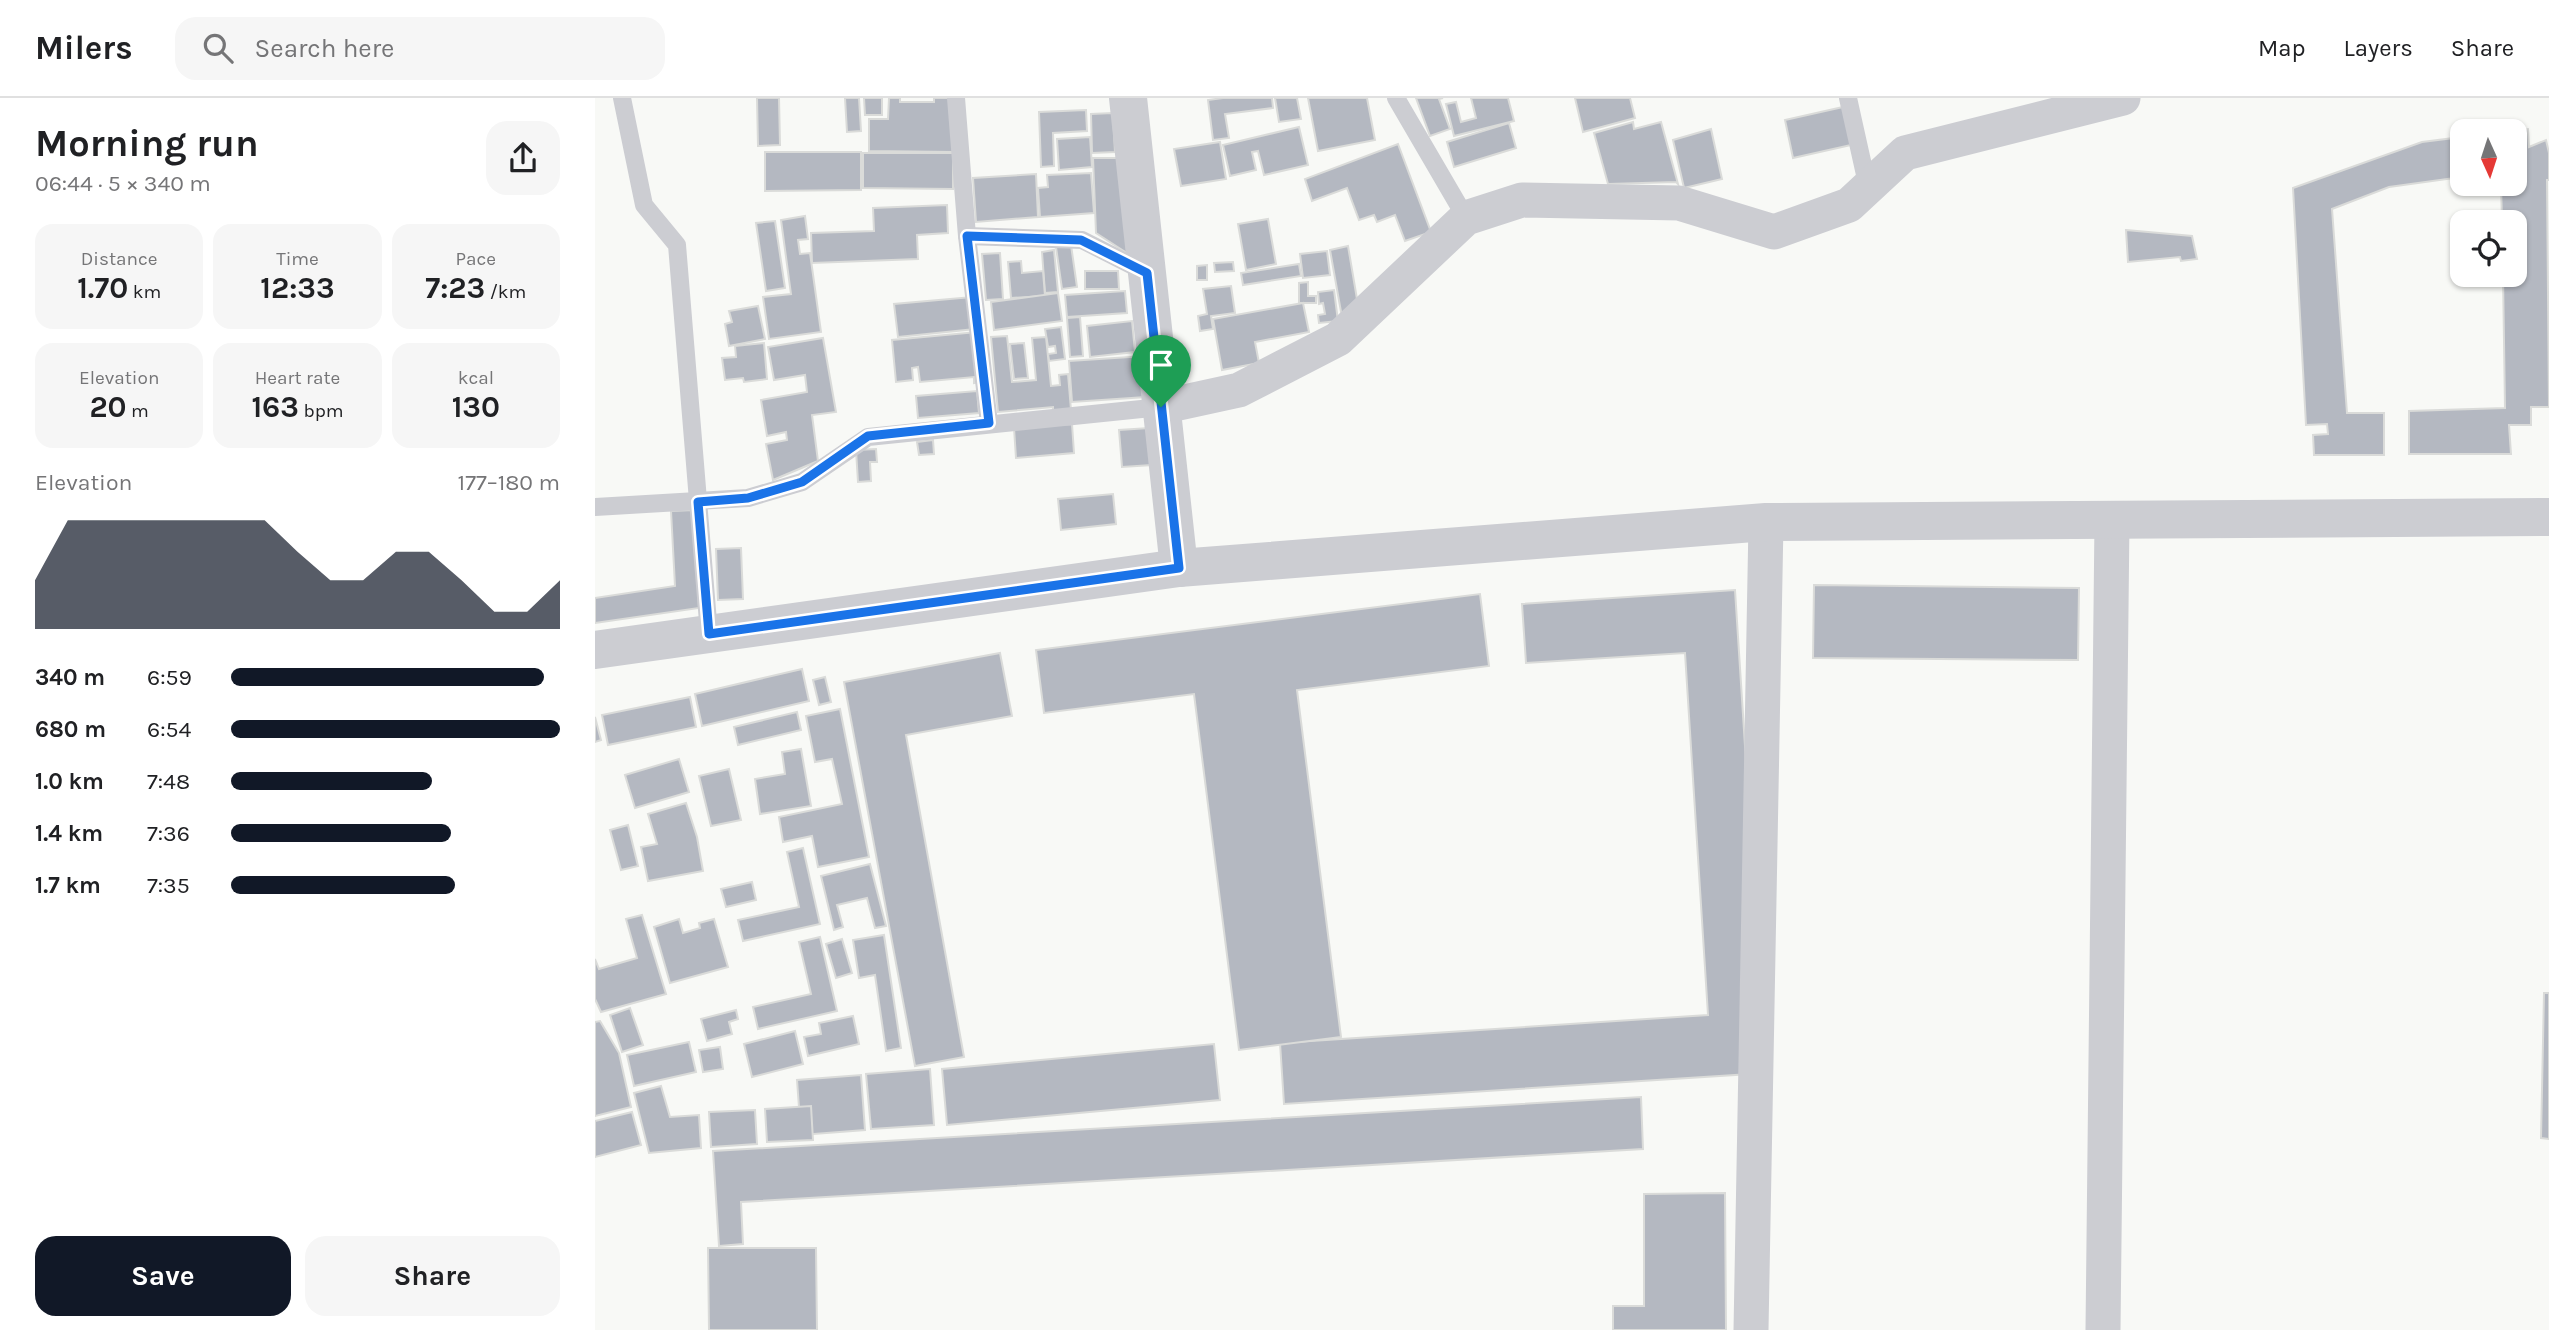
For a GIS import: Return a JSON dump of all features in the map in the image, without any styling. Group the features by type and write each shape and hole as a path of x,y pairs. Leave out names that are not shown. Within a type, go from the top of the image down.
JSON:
{"street":[{"path":"1128,98 1179,568"},
{"path":"1161,407 1239,390 1338,339 1466,218 1523,200 1679,204 1774,232 1849,205 1905,153 2110,100"},
{"path":"595,650 1179,568 1766,522 2549,517"},
{"path":"2103,1330 2112,520"},
{"path":"1751,1330 1766,522"}],"lane":[{"path":"622,98 644,205 677,245 709,634"},
{"path":"956,98 967,236 989,423"},
{"path":"1396,98 1466,218"},
{"path":"1848,98 1868,188"},
{"path":"967,236 1081,240 1147,273"},
{"path":"595,507 748,498 802,482 868,436 1161,407"}],"building":[{"path":"757,98 779,98 780,145 758,146"},
{"path":"845,98 859,98 861,131 847,132"},
{"path":"864,98 882,98 882,115 865,115"},
{"path":"889,98 900,98 900,102 934,102 934,98 954,98 953,152 869,151 869,119 888,119"},
{"path":"1272,98 1273,108 1225,114 1229,138 1213,140 1208,100"},
{"path":"1275,98 1297,98 1301,119 1279,122"},
{"path":"1308,98 1367,98 1375,140 1318,151"},
{"path":"1416,98 1443,98 1439,99 1450,129 1430,136"},
{"path":"1471,98 1508,98 1514,121 1454,136 1446,104 1456,102 1461,122 1476,118"},
{"path":"1575,98 1630,98 1635,118 1583,132"},
{"path":"1843,107 1851,145 1793,158 1785,120"},
{"path":"1086,110 1087,131 1053,133 1054,166 1041,167 1039,112"},
{"path":"1113,113 1115,152 1092,153 1091,114"},
{"path":"1633,122 1634,129 1661,122 1678,184 1608,184 1594,133"},
{"path":"1509,123 1516,148 1454,167 1447,142"},
{"path":"1299,127 1308,165 1264,175 1258,151 1252,152 1256,170 1230,176 1223,145"},
{"path":"1711,129 1722,179 1684,188 1673,140"},
{"path":"2527,129 2529,147 2546,140 2549,153 2549,407 2531,407 2531,425 2509,425 2511,454 2409,454 2409,411 2505,408 2503,287 2527,287 2527,210 2502,210 2501,196 2527,196"},
{"path":"1090,137 1092,167 1059,170 1057,139"},
{"path":"2450,138 2450,179 2389,187 2332,209 2347,413 2384,413 2384,455 2314,455 2313,435 2328,434 2327,424 2306,425 2293,188 2422,142"},
{"path":"1220,142 1226,179 1181,186 1174,149"},
{"path":"1398,144 1431,232 1405,241 1395,215 1377,222 1374,215 1359,220 1347,188 1312,201 1305,179"},
{"path":"765,152 861,152 861,190 765,191"},
{"path":"863,153 953,153 953,189 863,188"},
{"path":"1093,158 1127,158 1130,255 1096,233"},
{"path":"1091,173 1094,213 1040,217 1038,188 1048,187 1047,175"},
{"path":"1036,174 1038,217 976,222 973,178"},
{"path":"947,205 948,233 917,235 918,259 812,263 811,233 874,231 873,208"},
{"path":"805,216 808,239 798,240 800,254 810,253 821,332 769,339 763,297 791,294 781,220"},
{"path":"1268,219 1276,264 1246,270 1238,224"},
{"path":"775,221 785,288 766,291 756,223"},
{"path":"2126,230 2192,236 2197,259 2181,261 2180,257 2128,262"},
{"path":"1071,245 1077,287 1062,289 1056,247"},
{"path":"1348,246 1358,305 1343,323 1330,250"},
{"path":"1054,250 1058,292 1045,293 1042,252"},
{"path":"1327,251 1330,275 1303,278 1300,254"},
{"path":"1000,253 1003,299 986,300 982,254"},
{"path":"1021,261 1022,273 1043,271 1045,296 1011,298 1008,262"},
{"path":"1233,262 1234,271 1215,272 1214,263"},
{"path":"1299,264 1301,276 1243,285 1241,273"},
{"path":"1207,265 1207,280 1197,280 1197,266"},
{"path":"1085,271 1118,271 1119,289 1085,289"},
{"path":"1308,282 1308,296 1316,296 1316,303 1299,303 1299,283"},
{"path":"1231,286 1235,313 1211,316 1213,329 1200,331 1198,316 1207,314 1203,289"},
{"path":"1334,290 1338,321 1319,323 1318,315 1325,314 1323,303 1319,304 1318,292"},
{"path":"1125,291 1127,313 1067,317 1065,295"},
{"path":"1058,293 1062,321 994,330 991,302"},
{"path":"972,297 975,329 898,337 894,304"},
{"path":"1303,303 1309,332 1255,342 1259,363 1222,370 1213,319"},
{"path":"758,306 765,339 729,346 725,324 732,322 729,311"},
{"path":"1080,317 1083,356 1070,357 1067,318"},
{"path":"1132,321 1135,352 1090,357 1087,326"},
{"path":"1061,327 1065,359 1049,361 1048,354 1056,353 1055,346 1048,347 1045,329"},
{"path":"977,332 982,382 974,383 974,377 920,382 918,367 912,368 913,380 896,382 892,340"},
{"path":"1007,336 1012,382 1036,380 1032,338 1046,337 1051,386 1060,385 1059,375 1068,374 1071,410 1053,412 1053,407 998,412 991,337"},
{"path":"823,338 836,412 812,415 818,461 773,480 766,444 787,440 786,432 767,436 761,400 807,392 805,375 774,380 768,347"},
{"path":"764,343 767,379 744,382 743,378 725,380 722,358 736,357 735,346"},
{"path":"1024,343 1028,378 1014,379 1010,344"},
{"path":"1145,356 1145,368 1134,368 1135,374 1144,373 1146,397 1072,402 1069,361"},
{"path":"977,391 979,413 918,418 916,396"},
{"path":"1072,424 1074,453 1016,458 1014,428"},
{"path":"1149,428 1152,465 1122,467 1119,430"},
{"path":"933,440 934,454 919,455 917,442"},
{"path":"876,449 877,462 870,462 871,481 858,482 856,450"},
{"path":"1113,494 1116,524 1061,530 1058,499"},
{"path":"694,510 699,608 595,623 595,598 675,586 671,511"},
{"path":"741,548 743,599 718,600 716,549"},
{"path":"1814,585 2079,588 2078,660 1813,658"},
{"path":"1735,590 1766,1073 1284,1104 1280,1043 1708,1015 1685,653 1526,663 1522,604"},
{"path":"1480,594 1489,666 1297,690 1341,1037 1239,1050 1194,694 1044,713 1036,650"},
{"path":"1000,653 1012,716 906,735 964,1057 915,1066 844,682"},
{"path":"802,669 809,701 702,726 695,694"},
{"path":"825,677 831,702 819,705 813,680"},
{"path":"690,697 696,727 608,745 602,715"},
{"path":"840,709 869,857 818,867 812,836 783,842 779,817 842,804 832,759 815,762 806,716"},
{"path":"797,712 801,730 738,745 734,727"},
{"path":"595,717 601,740 595,742"},
{"path":"801,749 811,806 760,814 755,779 785,774 782,752"},
{"path":"679,759 689,792 635,808 625,775"},
{"path":"729,769 741,820 711,826 699,776"},
{"path":"686,803 697,837 703,871 648,881 641,847 657,844 648,814"},
{"path":"628,825 638,866 621,870 610,830"},
{"path":"803,848 820,924 743,941 738,920 799,907 787,852"},
{"path":"870,864 886,926 875,928 867,898 837,905 843,927 834,930 821,876"},
{"path":"752,882 756,900 726,907 721,889"},
{"path":"642,915 666,994 601,1012 595,999 595,959 599,969 637,958 626,919"},
{"path":"679,919 683,933 700,928 699,923 714,919 728,967 670,983 654,927"},
{"path":"884,935 901,1048 886,1051 875,975 859,978 853,940"},
{"path":"820,937 837,1011 758,1029 753,1007 811,994 799,942"},
{"path":"842,939 852,973 836,978 826,944"},
{"path":"2544,993 2549,993 2549,1139 2541,1138"},
{"path":"630,1008 643,1045 622,1052 610,1015"},
{"path":"736,1010 738,1019 729,1022 732,1034 707,1041 701,1019"},
{"path":"853,1016 859,1044 808,1056 804,1037 821,1034 819,1023"},
{"path":"600,1021 619,1053 631,1107 595,1116 595,1022"},
{"path":"795,1031 803,1064 752,1077 744,1044"},
{"path":"689,1042 696,1072 634,1086 627,1055"},
{"path":"1214,1044 1220,1100 947,1125 942,1069"},
{"path":"720,1047 723,1069 703,1072 699,1050"},
{"path":"930,1069 934,1125 871,1129 866,1074"},
{"path":"861,1075 865,1130 801,1135 797,1080"},
{"path":"661,1086 670,1117 699,1115 701,1148 649,1153 634,1093"},
{"path":"1641,1097 1643,1149 741,1202 743,1244 719,1246 713,1151"},
{"path":"811,1106 813,1140 767,1142 765,1109"},
{"path":"755,1110 757,1144 711,1147 709,1112"},
{"path":"632,1112 641,1145 595,1157 595,1121"},
{"path":"1725,1193 1726,1330 1613,1330 1613,1306 1644,1306 1644,1194"},
{"path":"708,1248 816,1248 817,1330 709,1330"}],"route":[{"path":"967,236 1081,240 1147,273 1161,407 1179,568 709,634 698,502 748,498 802,482 868,436 989,423 967,236"}]}
